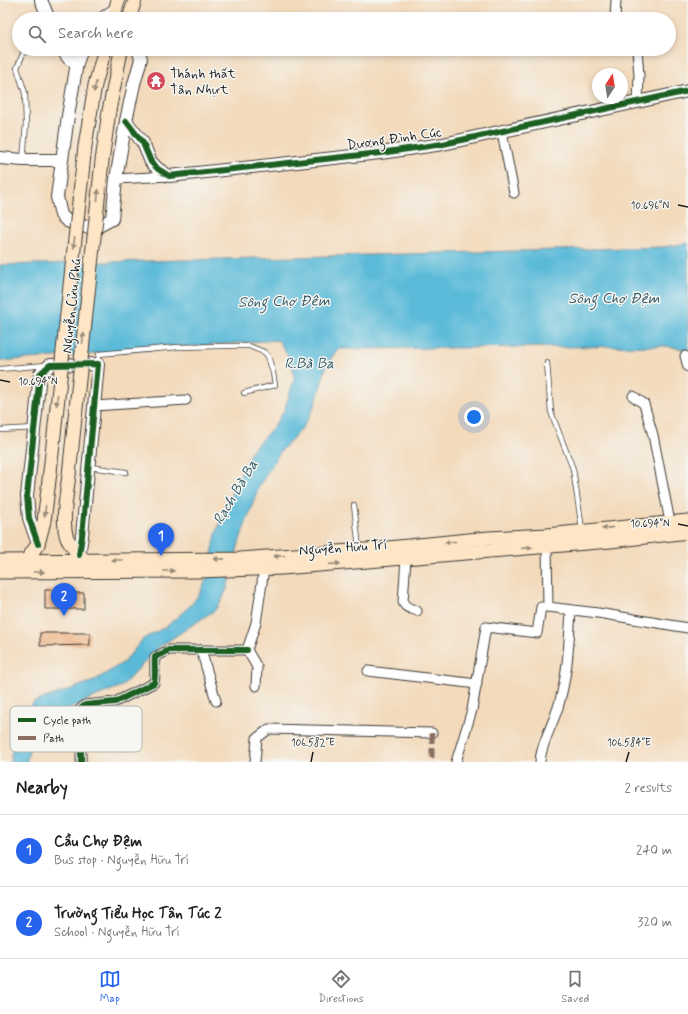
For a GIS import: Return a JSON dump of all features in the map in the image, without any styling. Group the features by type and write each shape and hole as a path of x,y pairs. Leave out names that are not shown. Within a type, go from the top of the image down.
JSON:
{"main road":[{"path":"131,12 135,0"},
{"name":"Nguyễn Cửu Phú","path":"26,561 38,544 44,521 85,146 95,86 103,56"},
{"name":"Nguyễn Cửu Phú","path":"82,558 67,538 65,522 102,161 109,111 120,56"},
{"name":"Nguyễn Hữu Trí","path":"240,564 264,568 406,558 489,544 582,531 688,521"},
{"name":"Nguyễn Hữu Trí","path":"0,572 240,564 359,550 489,544 547,546 611,541 688,532"},
{"name":"Nguyễn Hữu Trí","path":"0,561 82,558 198,565"}],"street":[{"path":"41,0 45,12"},
{"path":"615,12 616,0"},
{"path":"66,56 77,63"},
{"path":"80,56 77,63 56,197 61,215 67,221 90,228 97,227 112,219 116,179 126,121 141,59 140,56"},
{"path":"638,56 639,76 638,102"},
{"name":"Dương Đình Cúc","path":"169,176 380,153 443,144 688,91"},
{"path":"126,121 143,143 151,162 158,169 169,176"},
{"path":"502,132 514,193"},
{"path":"0,158 23,160 61,160"},
{"path":"116,179 169,176"},
{"path":"686,356 688,367"},
{"path":"38,544 29,518 27,496 40,374 50,365 98,364 82,536 82,558"},
{"path":"633,396 644,404 653,435 670,522"},
{"path":"94,406 186,400"},
{"path":"547,546 548,607"},
{"path":"406,558 403,602 408,608 417,611"},
{"path":"256,686 257,668 247,650 256,623 264,568"},
{"path":"456,762 472,710 486,627 537,633 540,607 548,607 598,613 688,628"},
{"path":"540,762 541,753 559,704 568,662 571,610"},
{"path":"83,706 85,704 115,702 154,683 155,657 169,650 247,650"},
{"path":"201,650 216,701"},
{"path":"368,671 476,684"},
{"path":"255,762 257,738 269,729 432,733"}],"lane":[{"path":"21,56 17,68 25,93 26,124 23,160"},
{"path":"98,364 99,354 178,347 249,346 264,352 268,356 275,385 244,393"},
{"path":"547,363 551,412 573,469 582,531"},
{"path":"0,369 50,365"},
{"path":"0,430 34,428"},
{"path":"88,466 126,472"},
{"path":"354,505 359,550"}],"water":[{"name":"Sông Chợ Đệm","path":"688,243 688,350 666,346 338,349 327,364 315,405 309,417 303,427 280,452 259,486 239,543 227,589 221,602 215,610 159,647 122,686 75,706 31,706 34,702 94,681 124,662 143,639 167,626 191,605 200,593 207,578 216,534 232,492 252,450 274,426 284,411 294,379 291,361 278,340 0,361 0,265 664,247"},
{"name":"Sông Chợ Đệm","path":"12,752 29,752 27,762 10,762"}],"building":[{"path":"45,590 59,590 59,593 84,593 84,609 45,609"},
{"path":"40,633 90,633 90,645 40,646"}],"marked path":[{"path":"432,733 432,762"}],"cycle path":[{"path":"126,121 143,143 151,162 158,169 169,176 380,153 443,144 688,91"},
{"path":"38,544 29,518 27,496 40,374 50,365 98,364 79,555"},
{"path":"84,706 115,702 154,683 155,657 169,650 247,650"},
{"path":"81,752 81,762"}],"place":[{"name":"Thánh thất Tân Nhựt","path":"156,81"},
{"name":"Cầu Chợ Đệm","path":"161,556"},
{"name":"Trường Tiểu Học Tân Túc 2","path":"64,616"}],"water label":[{"name":"R.Bà Ba","path":"309,363"},
{"name":"Rạch Bà Ba","path":"235,492"}]}
